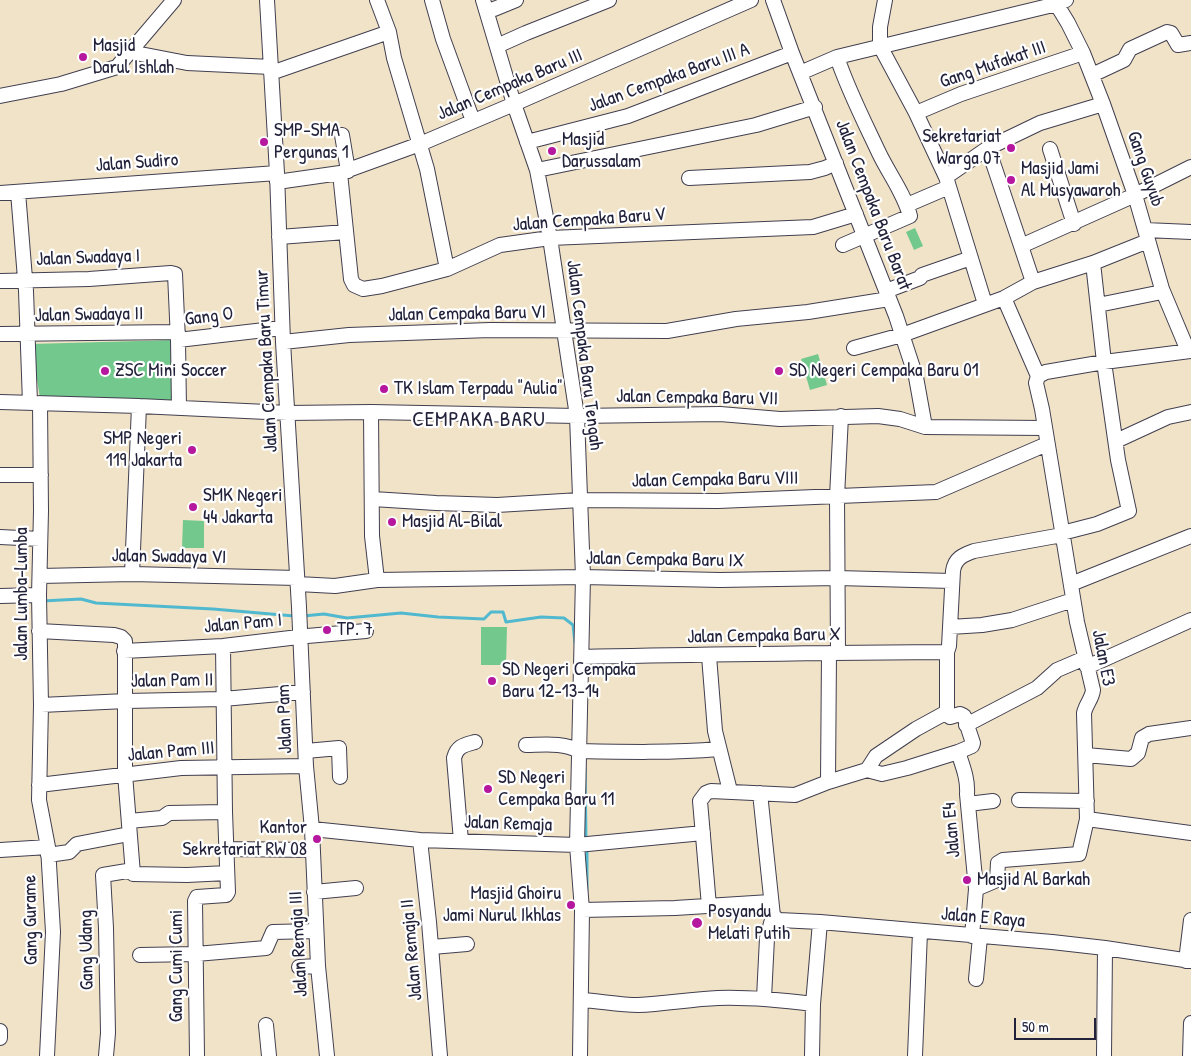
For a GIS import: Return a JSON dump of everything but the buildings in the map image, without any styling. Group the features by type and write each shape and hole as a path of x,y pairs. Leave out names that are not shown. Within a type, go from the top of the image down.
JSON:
{"street":[{"path":"0,96 61,84 114,70 174,0"},
{"name":"Jalan Cempaka Baru Timur","path":"267,0 283,335 299,607"},
{"path":"377,0 389,32 394,58 420,144 447,269"},
{"path":"432,0 443,40 472,121"},
{"path":"485,5 494,9 516,0"},
{"path":"497,46 609,0"},
{"name":"Jalan Cempaka Baru III","path":"277,178 344,172 420,144 751,0"},
{"name":"Jalan Cempaka Baru Barat","path":"774,0 792,53 888,295 916,376 925,427"},
{"path":"885,0 880,27 880,46 916,113 948,182 985,304"},
{"path":"800,73 836,57 1059,1"},
{"name":"Gang Guyub","path":"1059,1 1083,53 1103,104 1136,195 1162,290 1190,351"},
{"name":"Jalan Cempaka Baru Tengah","path":"485,5 514,104 537,170 550,238 577,416 583,577 582,661 586,910 586,1001 580,1056"},
{"path":"130,52 188,63 271,70 389,32"},
{"path":"1092,75 1124,60 1130,49 1167,32 1171,33 1178,45 1191,43"},
{"name":"Jalan Cempaka Baru III A","path":"528,142 628,116 792,53"},
{"name":"Gang Mufakat III","path":"916,113 961,94 1083,53"},
{"path":"836,57 848,88 908,210"},
{"path":"843,245 864,237 908,210 948,182 988,148 1040,123 1103,104"},
{"path":"537,170 756,125 815,107"},
{"name":"Jalan Cempaka Baru V","path":"342,136 346,232 351,279 354,285 363,289 447,269 495,246 550,238 814,227 856,214"},
{"path":"988,148 1033,282"},
{"path":"1050,149 1074,224"},
{"path":"689,178 810,172 836,163"},
{"path":"1021,246 1074,224 1191,167"},
{"name":"Jalan Sudiro","path":"0,193 87,186 277,178"},
{"name":"Jalan Lumba-Lumba","path":"18,192 27,334 41,475 39,784"},
{"path":"279,237 346,232"},
{"path":"854,348 902,335 1004,298 1033,282 1093,263 1147,236 1191,232"},
{"name":"Jalan Cempaka Baru VI","path":"283,335 349,336 490,330 667,331 736,320 808,312 888,295 920,278 922,275 971,258"},
{"path":"709,906 702,833 700,801 702,796 710,791 795,795 867,770 882,774 958,752 973,745 964,716 960,714 950,717 946,712 947,652 955,562 961,556 974,551 1062,534 1097,524 1129,511 1118,460 1104,362 1093,263"},
{"name":"Jalan Swadaya I","path":"0,281 89,279 171,273 176,276 178,336"},
{"path":"1098,305 1157,293 1162,290"},
{"path":"1004,298 1038,376 1052,371 1104,362 1190,351"},
{"name":"Jalan Swadaya II","path":"0,334 178,336"},
{"name":"Gang O","path":"179,408 178,336 283,335"},
{"name":"Jalan E3","path":"976,889 997,880 998,863 1003,860 1079,854 1087,819 1084,713 1085,706 1092,696 1093,690 1073,600 1036,383 1038,376"},
{"name":"Jalan Cempaka Baru VII","path":"0,402 288,413 370,412 577,416 720,414 780,419 878,416 925,427 1045,428"},
{"path":"132,574 139,406"},
{"path":"370,412 373,499 372,536 377,580"},
{"path":"1116,441 1168,417 1191,412"},
{"path":"828,782 837,578 837,497 841,416"},
{"name":"Jalan Cempaka Baru VIII","path":"373,499 497,504 580,500 718,501 936,492 1047,444"},
{"path":"0,475 41,475"},
{"path":"1071,584 1191,536"},
{"path":"0,537 40,539"},
{"name":"Jalan Swadaya VI","path":"40,576 132,574 297,581"},
{"name":"Jalan Cempaka Baru IX","path":"297,581 335,586 377,580 583,577 720,580 837,578 952,581"},
{"path":"0,596 39,598"},
{"path":"950,627 1012,620 1073,600"},
{"name":"Jalan Pam","path":"299,607 306,766 312,829"},
{"path":"966,725 1037,688 1057,670 1086,662 1191,620"},
{"path":"40,631 114,635 121,637 125,641 125,774 134,874 227,873 223,699 224,646"},
{"name":"Jalan Pam I","path":"124,651 224,646 366,632"},
{"name":"Jalan Cempaka Baru X","path":"582,661 709,656 947,652"},
{"path":"709,656 715,731 730,791"},
{"name":"Jalan Pam II","path":"40,705 223,699 303,692"},
{"path":"867,770 876,756 916,729 946,712"},
{"path":"1086,755 1132,759 1138,753 1142,738 1149,734 1191,728"},
{"path":"461,841 454,758 460,746 476,742"},
{"path":"526,745 574,747 584,751 671,753 719,749"},
{"path":"306,751 339,748 340,777"},
{"name":"Jalan E4","path":"958,752 966,774 976,889 976,979"},
{"name":"Jalan Pam III","path":"39,784 181,768 306,766"},
{"name":"Gang Gurame","path":"39,784 41,812 48,851 53,932 47,1056"},
{"path":"760,793 770,902 773,916 767,938 764,998"},
{"path":"1019,800 1087,801"},
{"path":"968,804 993,801"},
{"path":"0,850 69,852 79,844 162,818 169,813 225,812"},
{"path":"1087,819 1191,833"},
{"name":"Jalan Remaja","path":"312,829 420,840 585,845 702,833"},
{"name":"Jalan Remaja III","path":"312,829 318,966 327,1056"},
{"name":"Jalan Remaja II","path":"420,840 432,947 440,1056"},
{"path":"226,849 313,850"},
{"name":"Gang Udang","path":"106,1056 108,1032 103,875 133,870"},
{"name":"Gang Cumi Cumi","path":"197,1056 195,901 197,897 226,895 228,892 227,873"},
{"path":"314,892 356,888"},
{"path":"586,910 675,908 770,902"},
{"name":"Jalan E Raya","path":"773,916 779,920 820,922 1105,948 1188,961"},
{"path":"1188,961 1191,920"},
{"path":"812,1056 812,1004 820,922"},
{"path":"140,955 196,954 266,948 270,935 273,932 316,931"},
{"path":"915,1056 920,932"},
{"path":"432,947 467,944"},
{"path":"1104,1056 1105,948"},
{"path":"299,968 318,966"},
{"path":"586,1001 636,1005 668,1004 688,1000 717,998 764,998 812,1004"},
{"path":"1190,1056 1191,1023"},
{"path":"266,1025 269,1056"},
{"path":"0,1031 0,1038"}],"green space":[{"path":"915,228 923,246 914,250 906,232"},
{"name":"ZSC Mini Soccer","path":"174,340 175,403 40,398 31,344"},
{"path":"818,354 827,385 810,390 801,359"},
{"path":"183,520 204,521 204,548 182,548"},
{"path":"481,627 507,627 506,665 481,665"}],"waterway":[{"path":"42,601 81,599 96,603 213,609 294,616"},
{"path":"303,616 324,614 347,618 401,613 484,619 491,612 503,612 506,622 541,617 564,618 573,625 575,643"},
{"path":"585,769 586,840"},
{"path":"587,847 587,890"}],"place":[{"name":"Masjid Darul Ishlah","path":"83,57"},
{"name":"SMP-SMA Pergunas 1","path":"264,142"},
{"name":"Sekretariat Warga 07","path":"1011,148"},
{"name":"Masjid Darussalam","path":"552,151"},
{"name":"Masjid Jami Al Musyawaroh","path":"1011,180"},
{"name":"ZSC Mini Soccer","path":"105,371"},
{"name":"SD Negeri Cempaka Baru 01","path":"779,371"},
{"name":"TK Islam Terpadu \"Aulia\"","path":"384,389"},
{"name":"SMP Negeri 119 Jakarta","path":"192,450"},
{"name":"SMK Negeri 44 Jakarta","path":"193,507"},
{"name":"Masjid Al-Bilal","path":"392,522"},
{"name":"TP. 7","path":"327,630"},
{"name":"SD Negeri Cempaka Baru 12-13-14","path":"492,681"},
{"name":"SD Negeri Cempaka Baru 11","path":"488,789"},
{"name":"Kantor Sekretariat RW 08","path":"317,839"},
{"name":"Masjid Al Barkah","path":"967,880"},
{"name":"Masjid Ghoiru Jami Nurul Ikhlas","path":"571,905"},
{"name":"Posyandu Melati Putih","path":"697,923"}],"district":[{"name":"CEMPAKA BARU","path":"479,420"}]}
